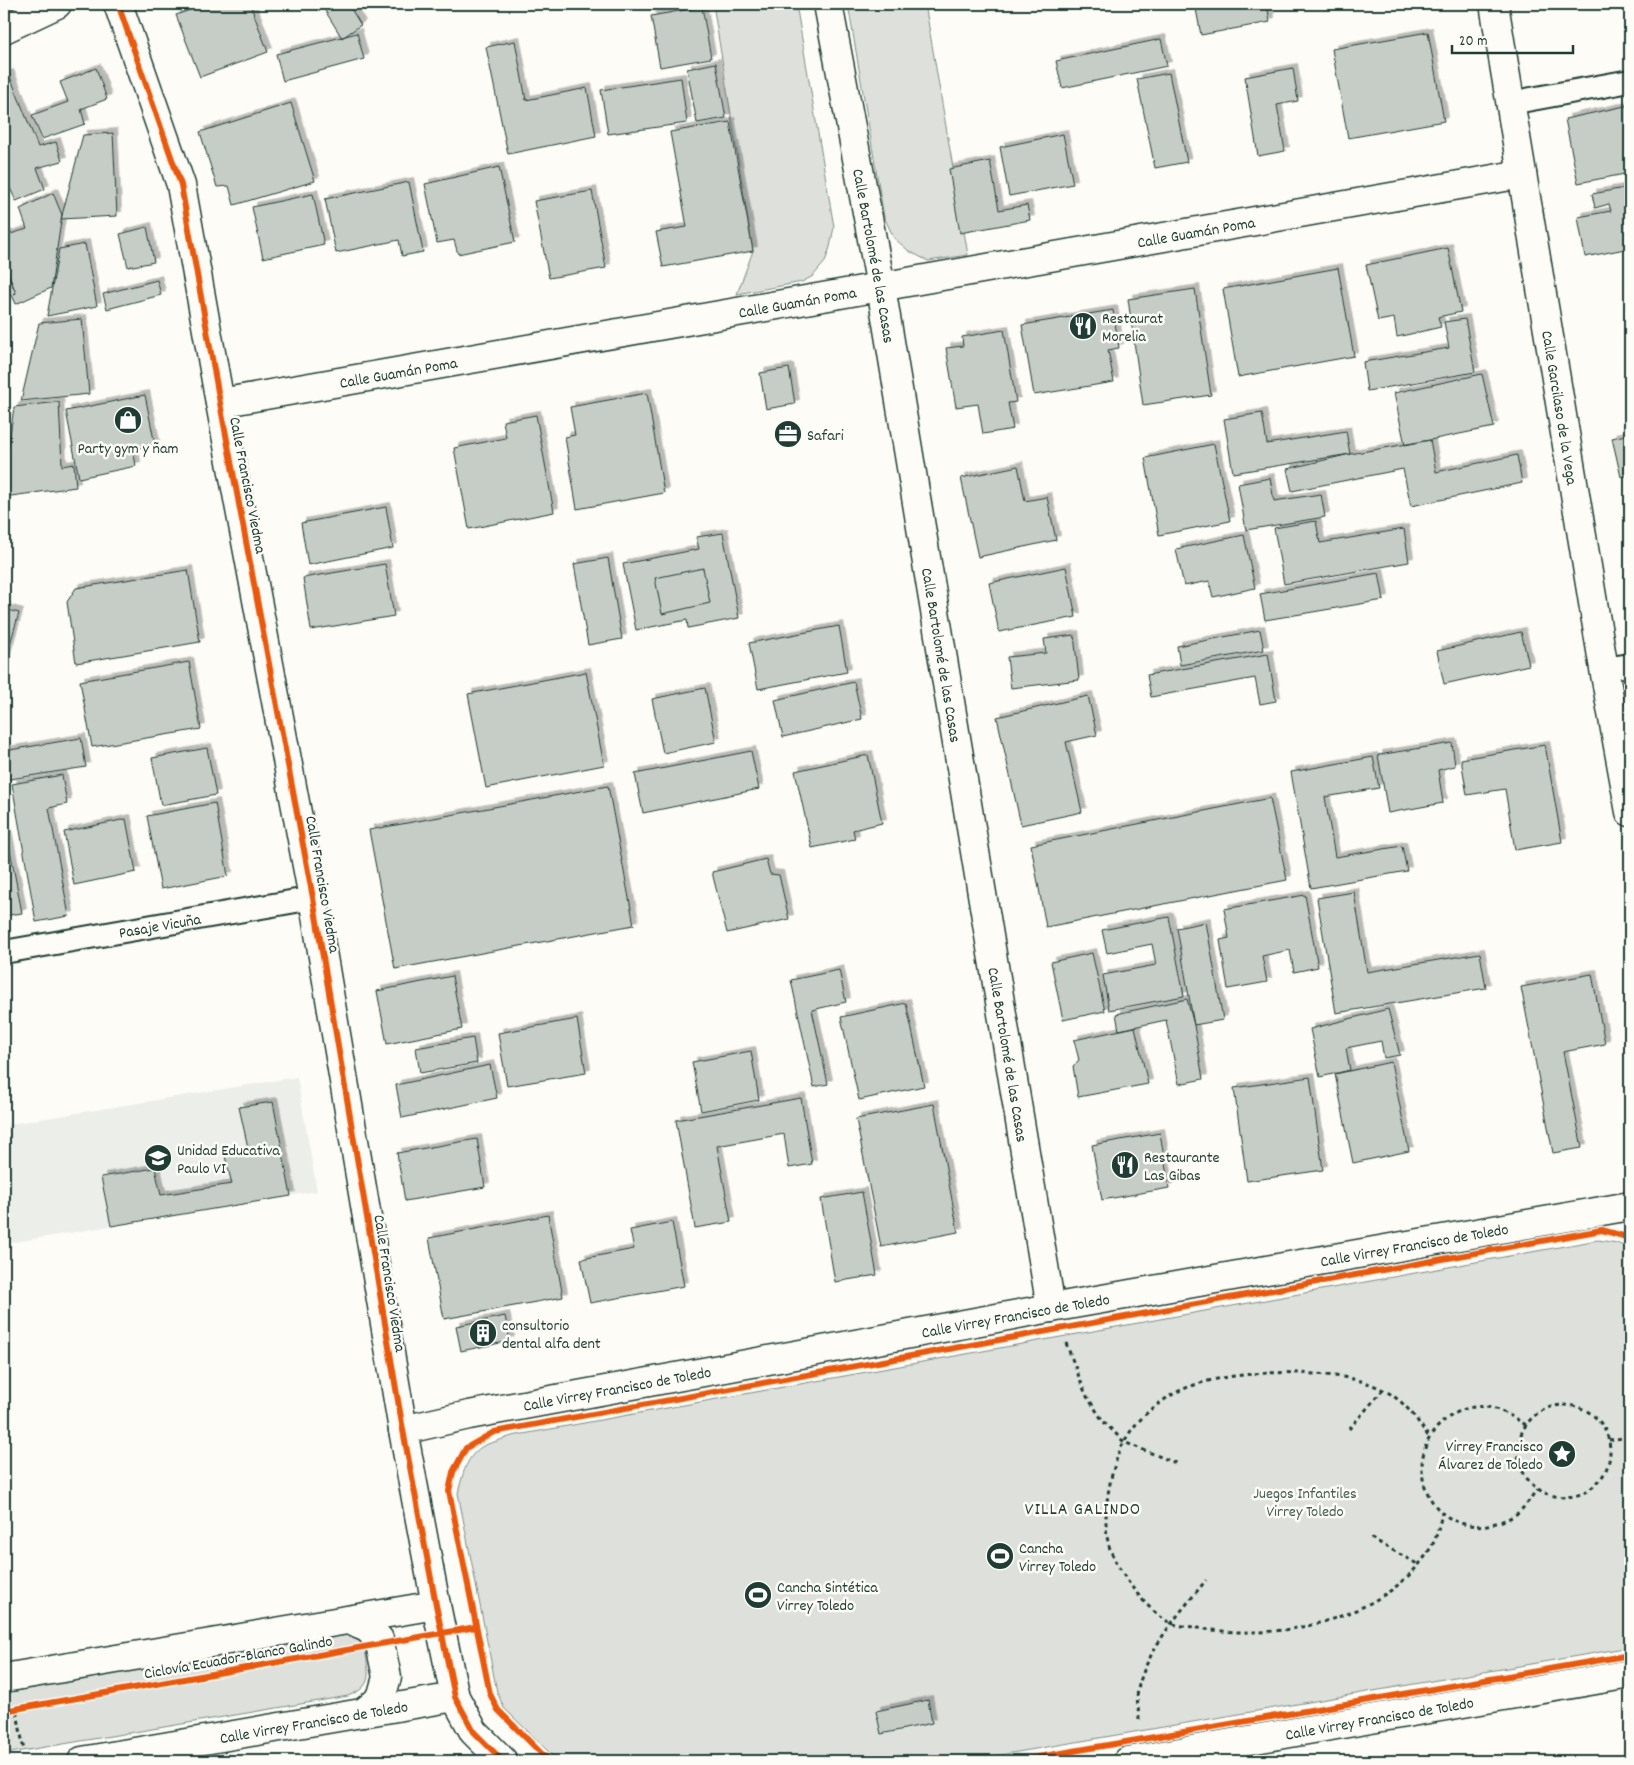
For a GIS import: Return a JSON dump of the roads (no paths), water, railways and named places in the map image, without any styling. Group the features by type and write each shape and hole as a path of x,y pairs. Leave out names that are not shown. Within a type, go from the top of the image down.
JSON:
{"street":[{"path":"4,29 56,4"},
{"name":"Calle Francisco Viedma","path":"118,4 181,185 313,898 403,1430 436,1605 456,1697 474,1732 503,1761"},
{"name":"Calle Bartolomé de las Casas","path":"828,4 881,287 1051,1308"},
{"name":"Calle Garcilaso de la Vega","path":"1494,4 1604,669 1630,812"},
{"name":"Calle Guamán Poma","path":"220,402 1522,174"},
{"name":"Calle Virrey Francisco de Toledo","path":"403,1430 469,1415 1051,1308 1630,1206"},
{"path":"4,1678 436,1605"},
{"path":"349,1620 367,1628 379,1639 387,1677 381,1698 363,1713"},
{"name":"Calle Virrey Francisco de Toledo","path":"1128,1761 1630,1674"},
{"name":"Calle Virrey Francisco de Toledo","path":"82,1761 456,1697"}],"lane":[{"path":"1510,103 1630,81"},
{"path":"1604,669 1630,665"},
{"name":"Pasaje Vicuña","path":"4,952 313,898"}],"place":[{"name":"Restaurat Morelia","path":"1083,326"},
{"name":"Party gym y ñam","path":"128,420"},
{"name":"Safari","path":"788,434"},
{"name":"Unidad Educativa Paulo VI","path":"158,1158"},
{"name":"Restaurante Las Gibas","path":"1125,1165"},
{"name":"consultorio dental alfa dent","path":"483,1333"},
{"name":"Virrey Francisco Álvarez de Toledo","path":"1562,1454"},
{"name":"Cancha Virrey Toledo","path":"1000,1556"},
{"name":"Cancha Sintética Virrey Toledo","path":"758,1595"}],"district":[{"name":"VILLA GALINDO","path":"1083,1508"}],"park label":[{"name":"Juegos Infantiles Virrey Toledo","path":"1305,1501"}]}
